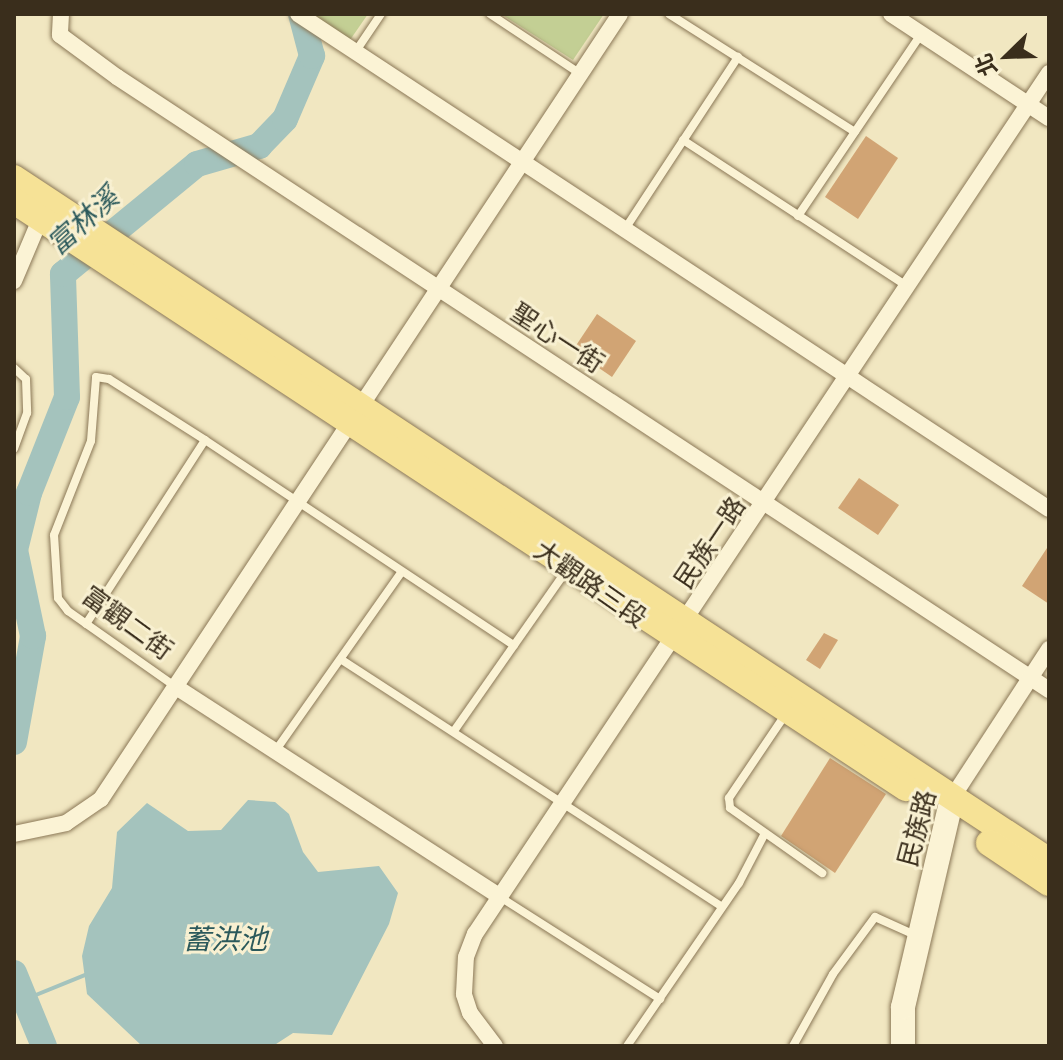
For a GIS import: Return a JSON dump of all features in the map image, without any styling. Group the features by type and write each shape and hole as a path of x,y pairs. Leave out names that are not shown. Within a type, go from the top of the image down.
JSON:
{"main road":[{"path":"14,178 44,210"},
{"path":"14,201 44,210"},
{"name":"大觀路三段","path":"44,210 949,806 1049,883"},
{"name":"大觀路三段","path":"353,412 569,567 679,630"},
{"name":"大觀路三段","path":"949,806 1049,861"}],"street":[{"name":"聖心一街","path":"61,14 60,35 1049,690"},
{"path":"298,14 1049,509"},
{"path":"14,834 34,833 66,823 101,799 436,285 620,14"},
{"path":"891,14 1049,118"},
{"name":"民族一路","path":"495,1046 470,1013 464,994 466,957 500,897 1049,73"},
{"path":"14,281 44,210"},
{"name":"民族路","path":"903,1046 903,1007 949,806 1049,649"},
{"name":"富觀二街","path":"176,687 500,897"}],"lane":[{"path":"356,51 381,14"},
{"path":"490,14 579,73"},
{"path":"669,14 855,132"},
{"path":"798,216 921,34"},
{"path":"625,229 738,57"},
{"path":"683,140 907,286"},
{"path":"14,368 26,379 27,413 14,449"},
{"name":"富觀二街","path":"176,687 86,624 58,598 54,535 91,441 96,377 109,379 205,440 401,573 514,645"},
{"path":"86,624 205,440"},
{"path":"454,731 569,567"},
{"path":"276,750 401,573"},
{"path":"342,660 719,905"},
{"path":"794,703 729,798 737,818 822,873"},
{"path":"627,1046 719,905 739,883 764,835"},
{"name":"富觀二街","path":"500,897 660,999"},
{"path":"793,1046 833,974 875,917 918,936"}],"green space":[{"path":"312,14 368,14 350,40"},
{"path":"501,14 604,14 573,60"}],"water":[{"name":"蓄洪池","path":"248,800 275,802 289,814 303,852 318,872 379,866 398,893 389,924 332,1035 293,1033 273,1046 142,1046 87,994 82,956 89,926 112,888 117,832 147,803 188,831 221,830"}],"building":[{"path":"866,136 898,158 858,219 825,197"},
{"path":"597,314 636,341 612,377 573,350"},
{"path":"859,478 899,505 878,535 838,508"},
{"path":"1049,545 1049,604 1022,586"},
{"path":"824,633 838,640 820,669 806,660"},
{"path":"830,758 886,794 835,873 781,836"}],"waterway":[{"name":"富林溪","path":"14,742 33,636 15,550 29,493 67,397 63,274 197,164 259,146 285,119 312,56 301,14"},
{"name":"富林溪","path":"14,973 44,1046"},
{"path":"26,999 85,975"}]}
